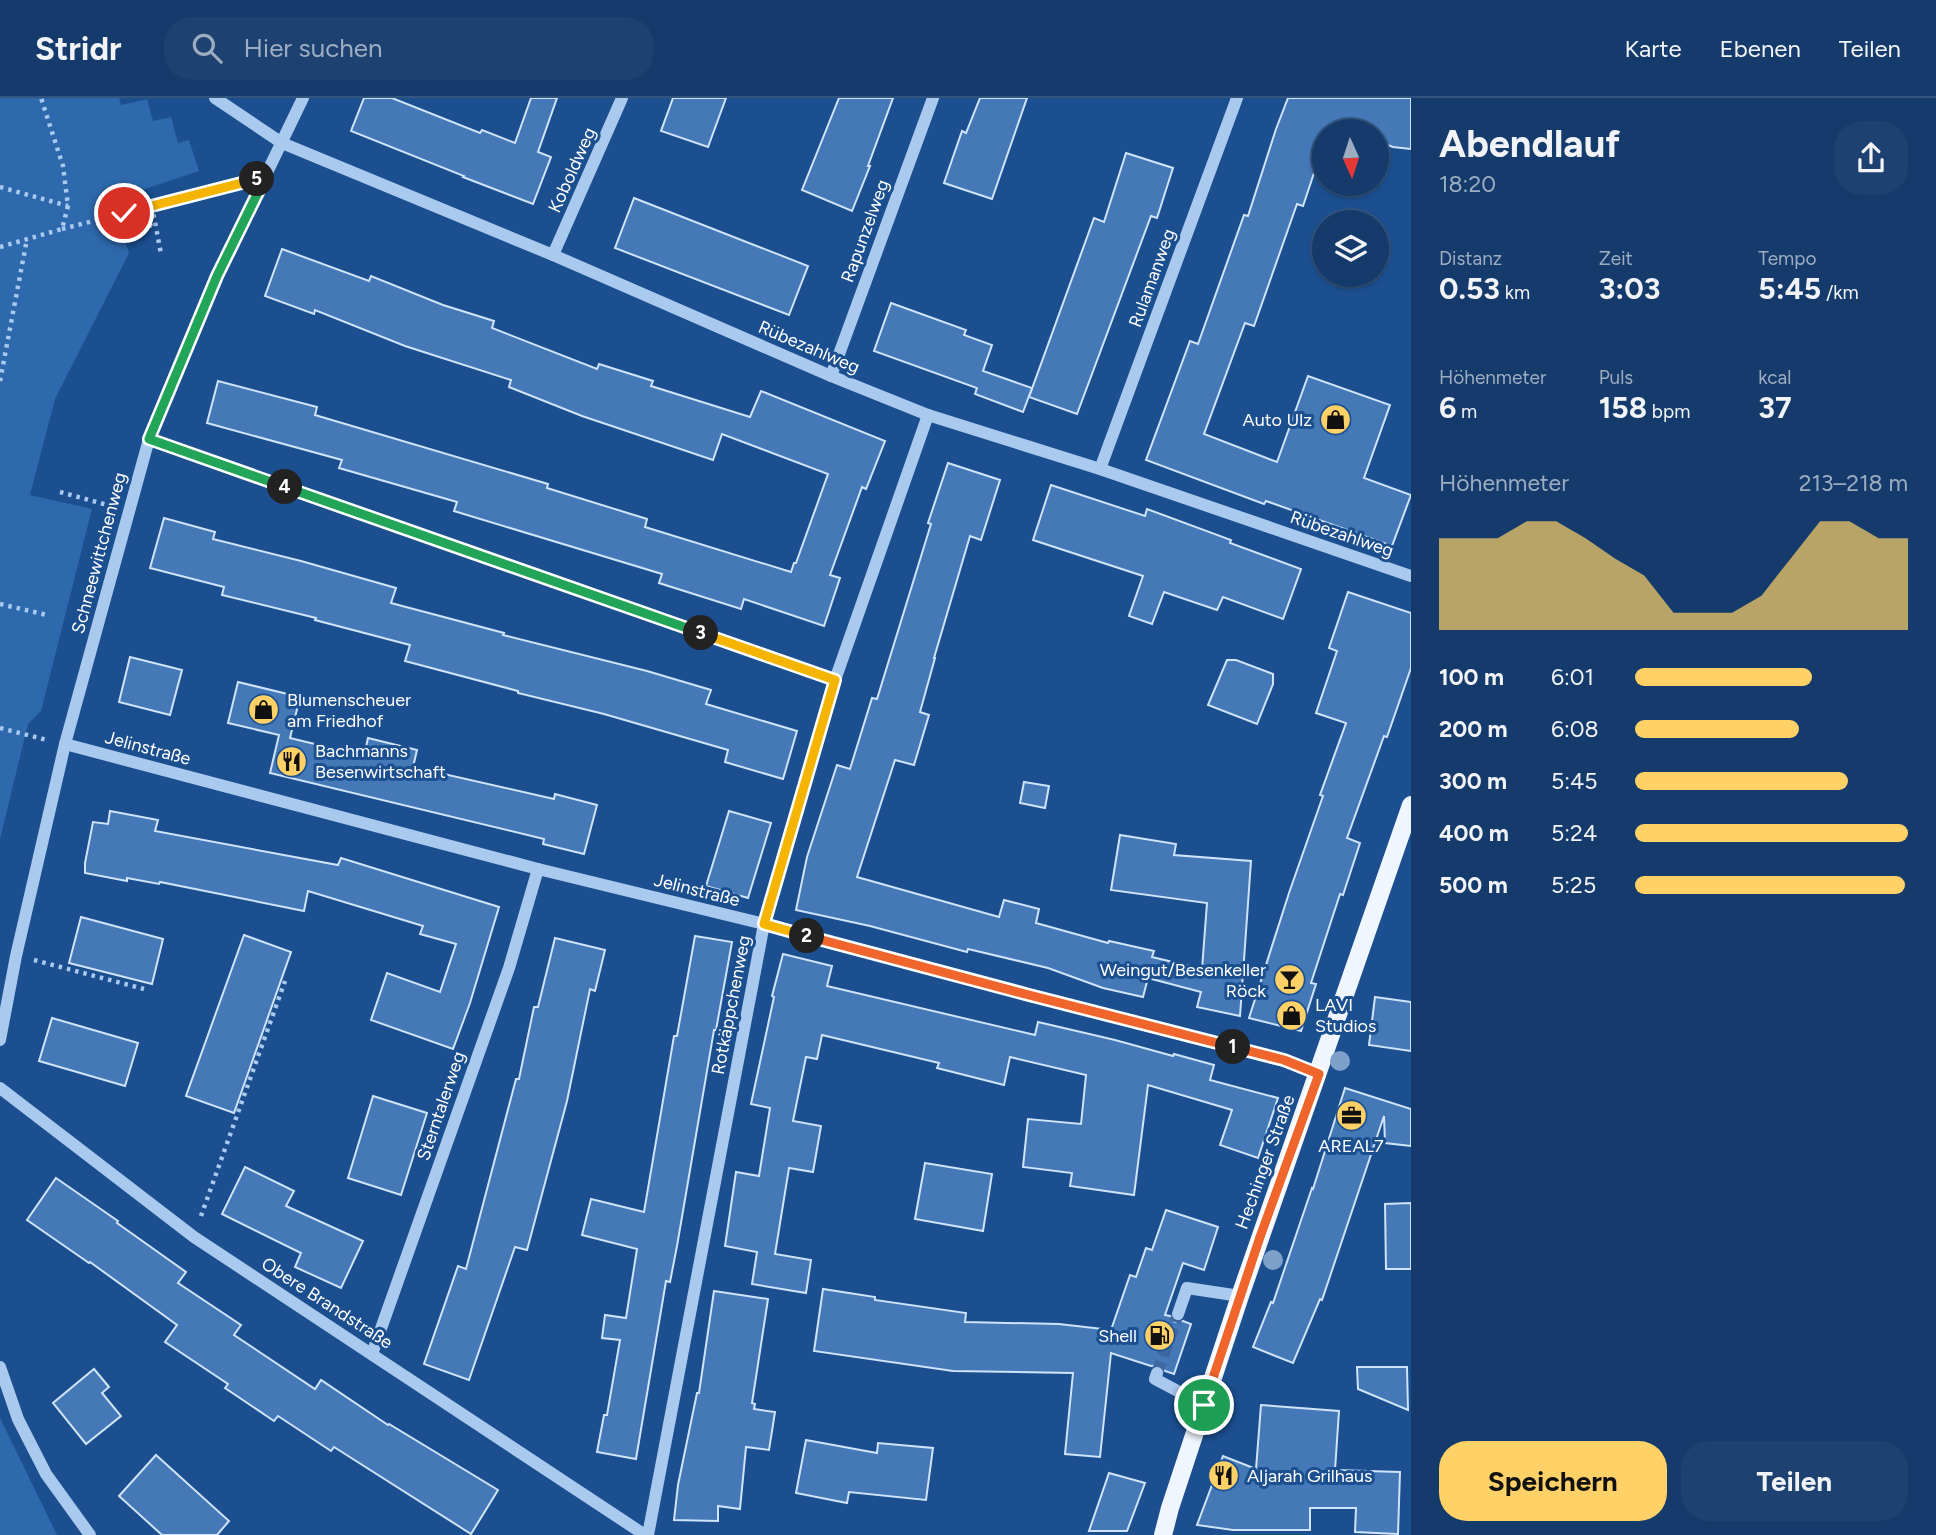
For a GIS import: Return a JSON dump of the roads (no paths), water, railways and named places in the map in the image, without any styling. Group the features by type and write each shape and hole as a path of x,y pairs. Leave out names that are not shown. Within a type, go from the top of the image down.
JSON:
{"main road":[{"name":"Hechinger Straße","path":"1163,1535 1240,1296 1411,805"}],"street":[{"name":"Rübezahlweg","path":"215,98 282,143 553,255 831,376 929,415 1411,576"},
{"name":"Schneewittchenweg","path":"0,1040 16,956 65,744 149,439 217,276 303,98"},
{"name":"Koboldweg","path":"553,255 622,98"},
{"name":"Rapunzelweg","path":"831,376 933,98"},
{"name":"Rulamanweg","path":"1100,470 1237,98"},
{"name":"Rotkäppchenweg","path":"646,1535 764,924 835,680 929,415"},
{"path":"149,439 835,680"},
{"name":"Jelinstraße","path":"65,744 538,869 764,924 1284,1060 1319,1074"},
{"name":"Sterntalerweg","path":"372,1354 509,968 538,869"},
{"name":"Obere Brandstraße","path":"0,1088 194,1237 646,1535"},
{"path":"1178,1314 1187,1288 1240,1296"},
{"path":"0,1367 18,1419 46,1474 90,1535"},
{"path":"1157,1373 1155,1379 1204,1405"}],"tunnel":[{"path":"1157,1373 1178,1314"}],"place":[{"name":"Auto Ulz","path":"1335,420"},
{"name":"Blumenscheuer am Friedhof","path":"264,710"},
{"name":"Bachmanns Besenwirtschaft","path":"292,761"},
{"name":"Weingut/Besenkeller Röck","path":"1289,980"},
{"name":"LAVI Studios","path":"1292,1015"},
{"name":"AREAL7","path":"1351,1116"},
{"name":"Shell","path":"1160,1336"},
{"name":"Aljarah Grilhaus","path":"1224,1476"}]}
